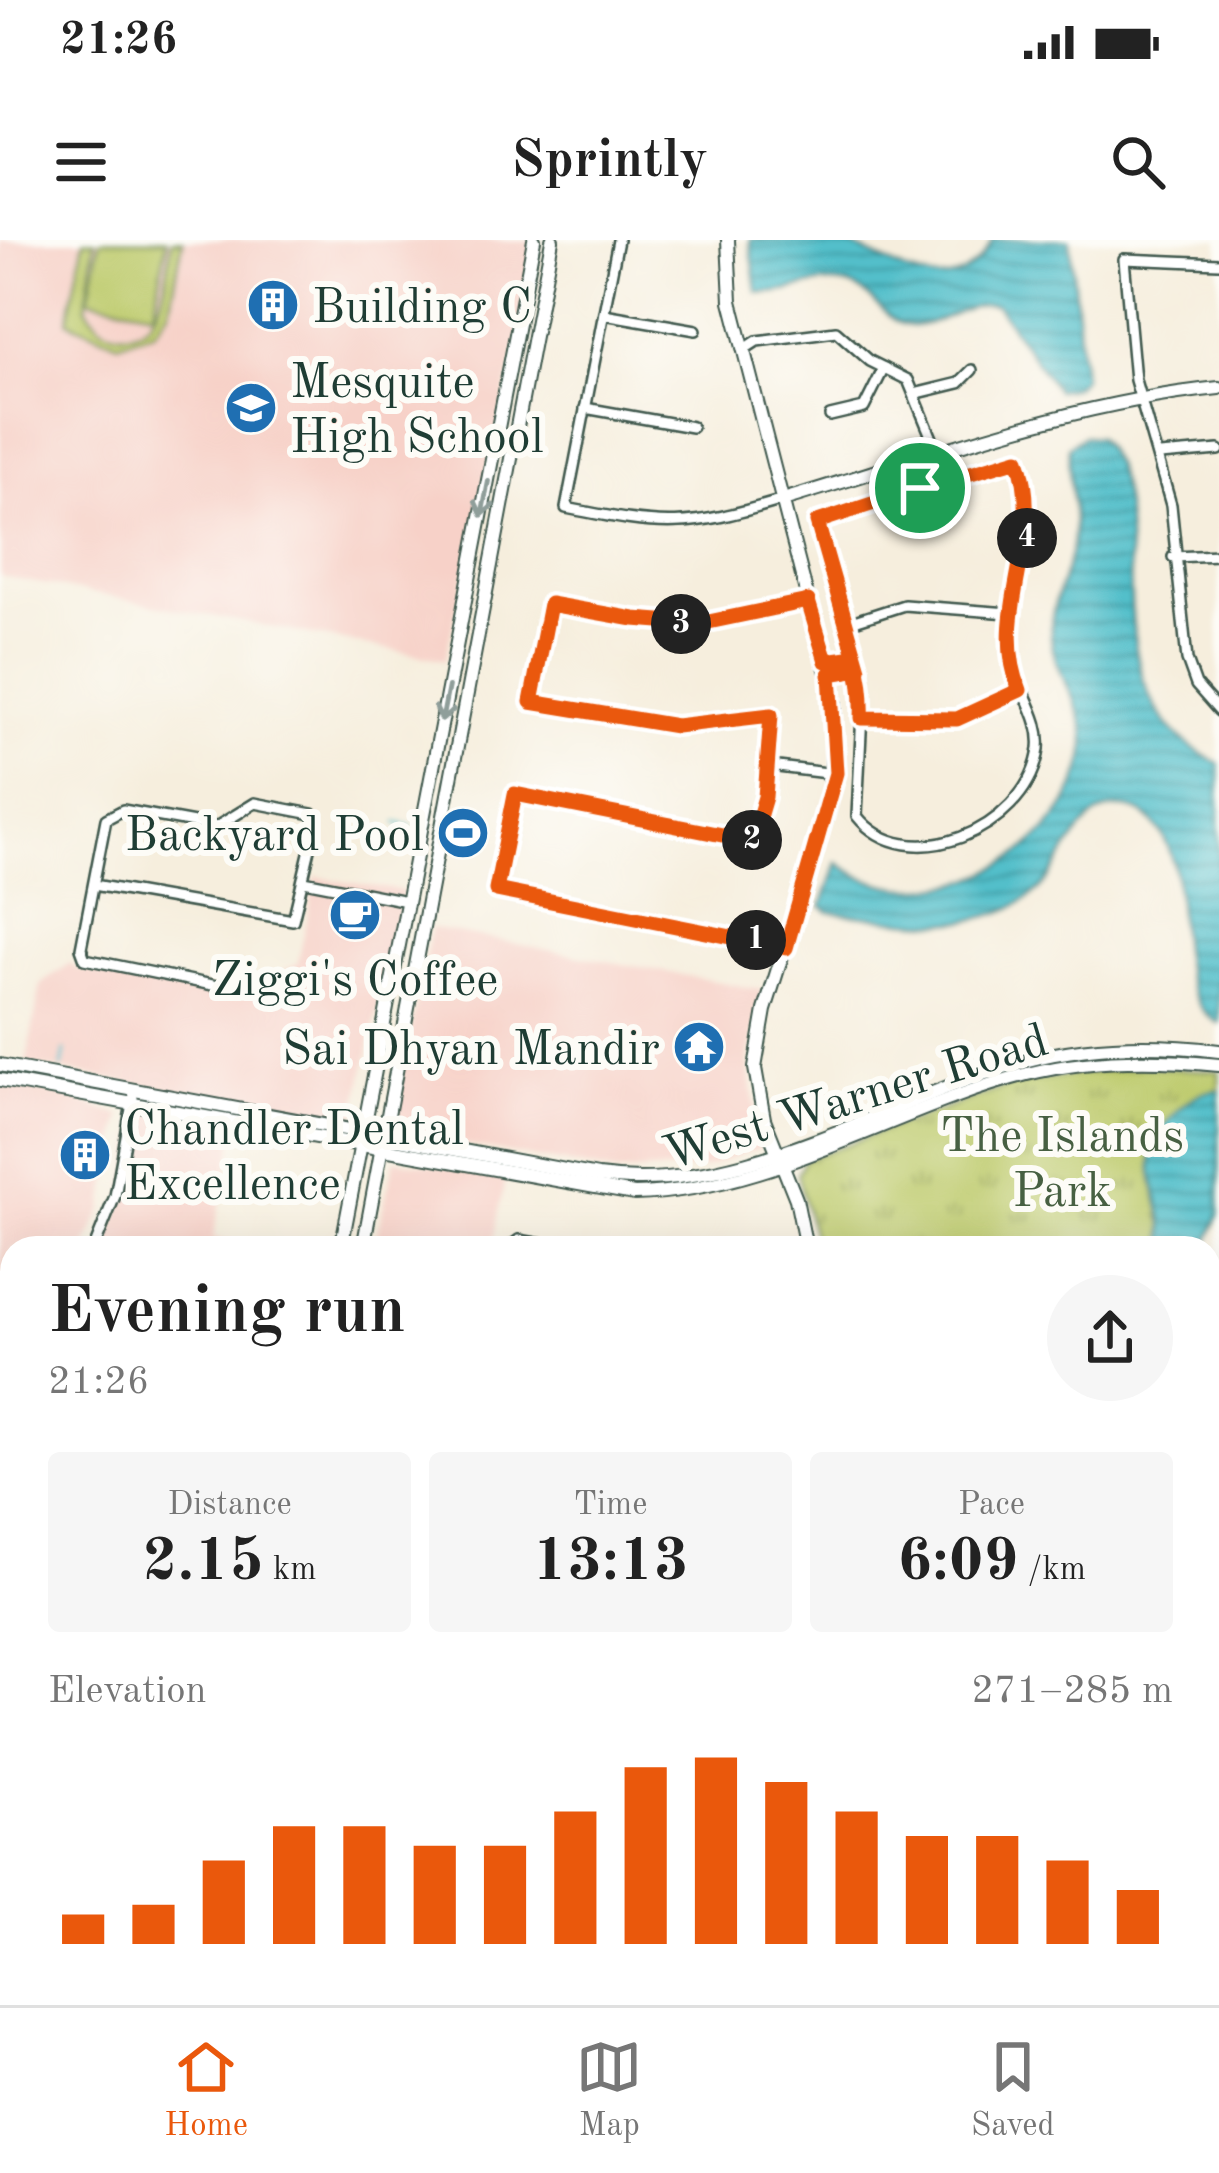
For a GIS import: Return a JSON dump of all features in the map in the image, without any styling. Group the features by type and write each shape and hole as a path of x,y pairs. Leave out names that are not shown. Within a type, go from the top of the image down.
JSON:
{"main road":[{"path":"364,1236 386,1006 534,240"},
{"path":"345,1236 406,1015 552,240"},
{"path":"728,240 731,301 828,668 836,773 765,1010 755,1068 804,1236"},
{"path":"783,500 1141,396 1219,388"},
{"path":"407,901 427,904"},
{"path":"386,1006 406,1015"},
{"name":"West Warner Road","path":"134,1097 597,1183 692,1190 1029,1060 1114,1047 1219,1051"},
{"name":"West Warner Road","path":"778,1157 1032,1073 1119,1061 1219,1065"},
{"path":"0,1065 134,1097"},
{"path":"0,1080 134,1097"}],"street":[{"path":"618,240 566,508 655,526 686,526 783,500"},
{"path":"1219,263 1124,260 1141,396 1160,455 1187,660 1196,685 1219,711"},
{"path":"604,314 696,330"},
{"path":"743,350 810,331 836,332 908,380 918,393 938,453"},
{"path":"830,416 864,408 884,368"},
{"path":"918,393 958,383 972,370"},
{"path":"585,407 692,427"},
{"path":"1160,455 1219,450"},
{"path":"1018,459 1024,478 1027,541 1009,613 1008,646 1040,747 1036,764 985,828 929,845 898,844 881,839 856,816 862,718 859,669 844,624 817,522 1018,459"},
{"path":"1174,556 1219,555"},
{"path":"786,948 496,890 515,794 752,841 770,766 771,715 676,726 531,702 550,604 634,619 699,624 808,601"},
{"path":"844,624 904,605 1009,613"},
{"path":"828,668 855,657"},
{"path":"828,668 859,669"},
{"path":"862,718 957,719 1020,690"},
{"path":"770,766 836,773"},
{"path":"94,885 293,920 316,824 307,812 260,803 215,827 124,810 106,819 81,948 92,963 154,980 227,988"},
{"path":"304,880 407,901"},
{"path":"99,1236 111,1209 134,1097"}],"shaded area":[{"name":"Mesquite High School","path":"0,240 540,240 445,660 0,576"},
{"path":"316,877 403,891 353,1123 26,1064 41,984 70,963 76,969 236,999 298,963"},
{"path":"431,928 762,990 748,1061 761,1147 704,1168 616,1173 397,1132 393,1124"},
{"path":"0,1084 59,1095 122,1116 103,1209 91,1236 0,1236"},
{"path":"147,1112 236,1130 213,1236 109,1236 120,1213 138,1121"},
{"path":"395,1159 505,1179 494,1236 376,1236"}],"green space":[{"path":"84,240 95,240 86,307 107,329 133,332 154,315 165,285 172,240 183,240 170,309 155,331 118,343 68,321"},
{"path":"100,240 167,240 154,312 89,299"},
{"name":"The Islands Park","path":"1138,1066 1219,1071 1219,1090 1186,1108 1156,1141 1152,1173 1163,1236 813,1236 797,1174 805,1159 1016,1083"}],"water":[{"path":"750,240 827,240 936,279 956,276 975,264 993,240 1070,240 1083,377 1074,387 1056,390 996,305 975,306 914,326 896,321 860,290 839,283 757,292"},
{"path":"1083,436 1097,437 1117,472 1126,514 1137,653 1150,696 1176,734 1219,763 1219,1023 1203,1010 1185,970 1171,854 1160,832 1138,811 1113,808 1099,813 1077,835 1040,889 999,913 931,923 829,912 822,906 838,863 873,881 910,888 949,885 986,873 1020,853 1049,827 1071,795 1085,741 1054,652 1051,623 1073,538 1069,446"},
{"path":"1219,1090 1219,1214 1211,1236 1164,1236 1153,1178 1154,1147 1162,1130 1201,1094"}],"waterway":[{"path":"397,823 411,826"},
{"path":"62,1067 65,1051"}],"place":[{"name":"Building C","path":"273,305"},
{"name":"Mesquite High School","path":"251,408"},
{"name":"Backyard Pool","path":"463,833"},
{"name":"Ziggi's Coffee","path":"355,915"},
{"name":"Sai Dhyan Mandir","path":"699,1047"},
{"name":"Chandler Dental Excellence","path":"85,1155"}],"route":[{"path":"920,488 817,522 815,532 859,669 830,674 836,773 824,830 786,948 496,890 515,794 752,841 765,797 771,715 676,726 531,702 550,604 634,619 699,624 808,601 826,661 855,657 859,669 863,691 862,718 957,719 1020,690 1008,646 1009,613 1027,541 1028,511 1018,459 920,488"}]}
